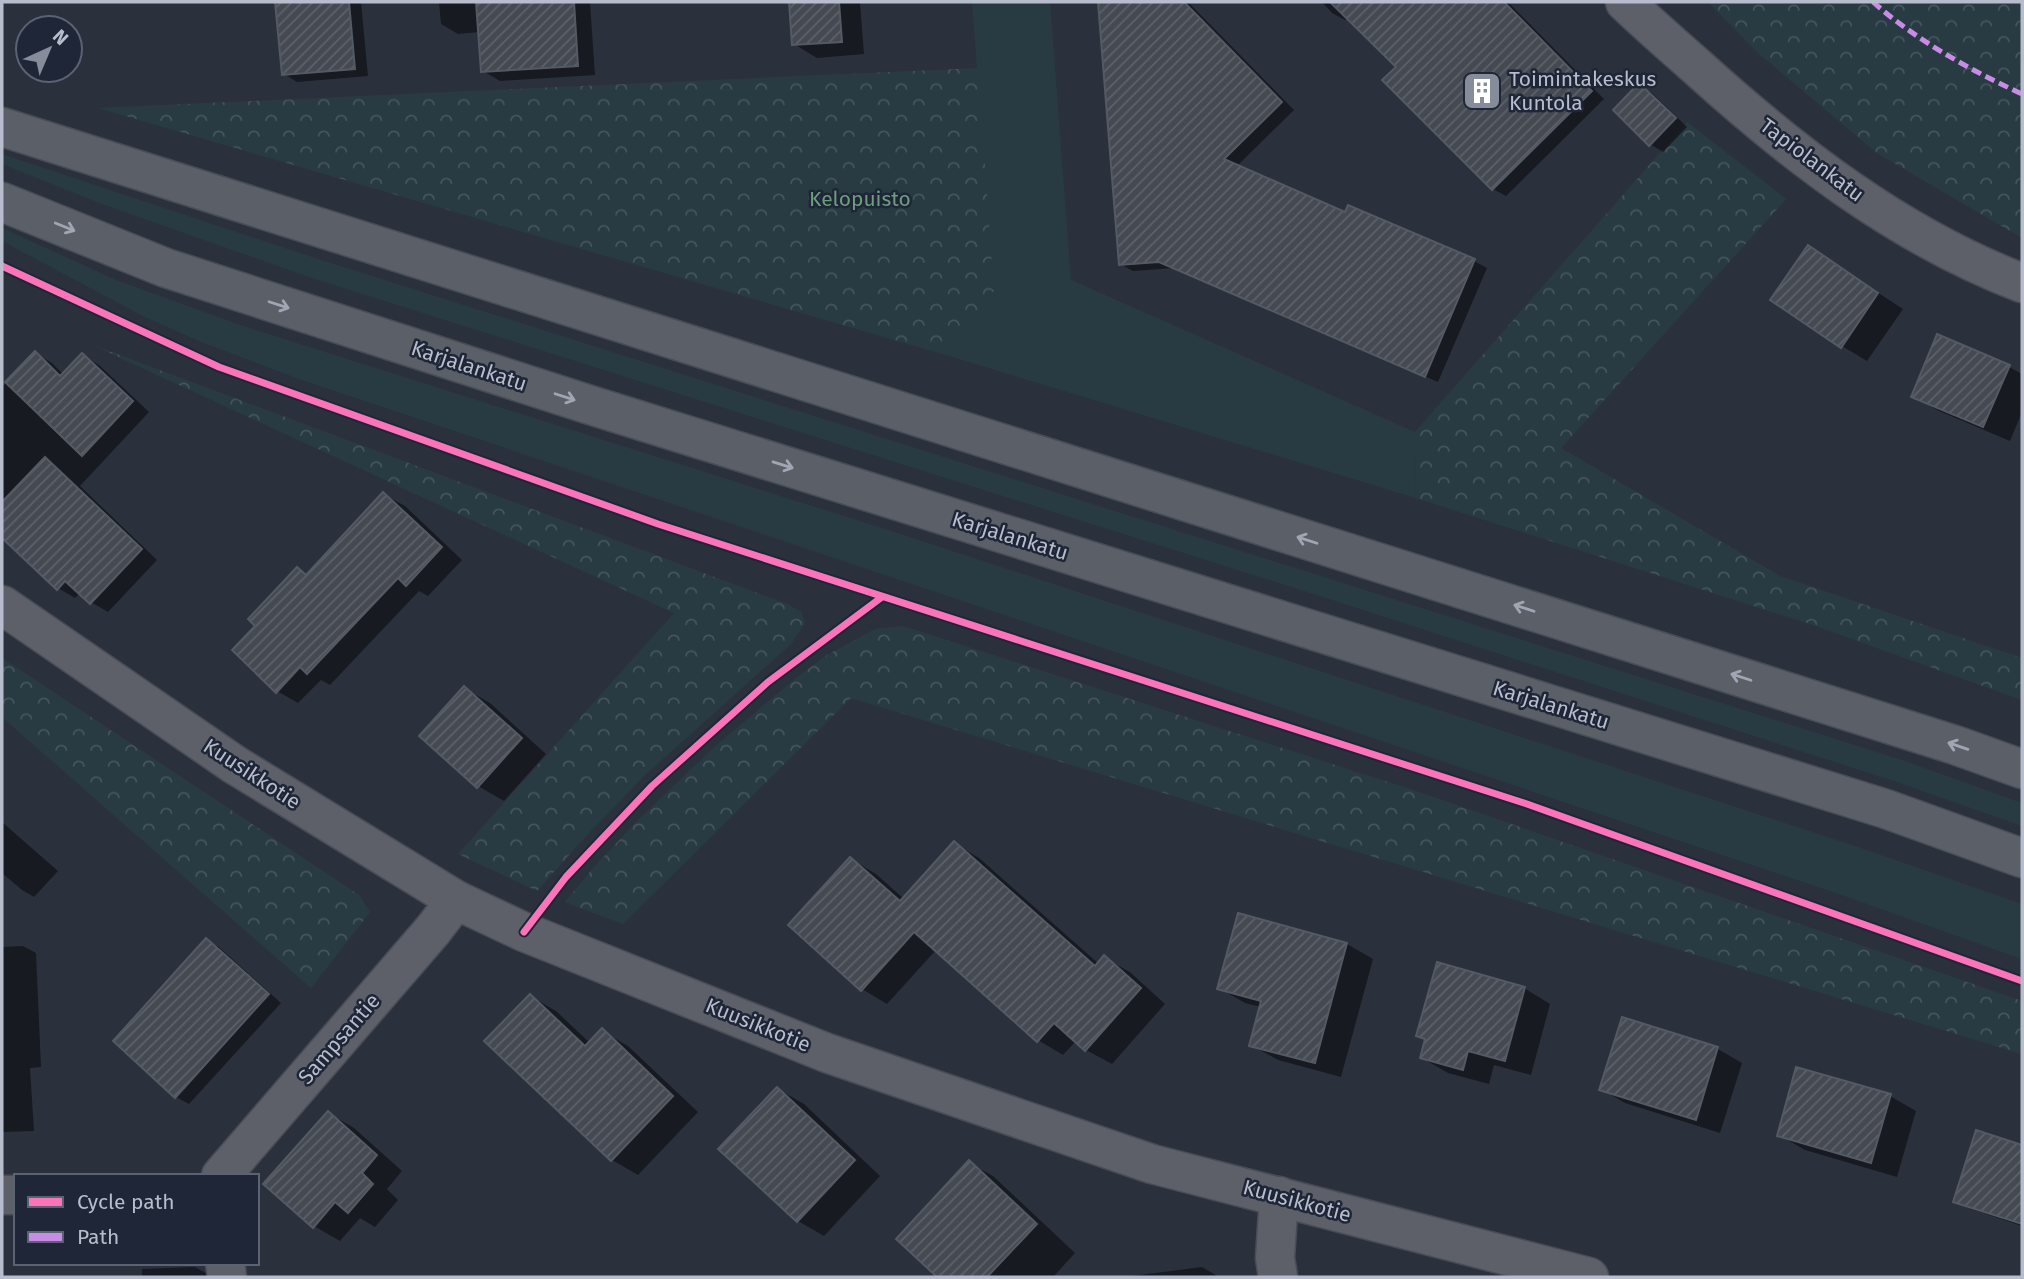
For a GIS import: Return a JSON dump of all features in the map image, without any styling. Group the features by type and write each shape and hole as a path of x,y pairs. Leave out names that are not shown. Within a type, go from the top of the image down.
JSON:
{"main road":[{"path":"2,127 1955,744 2022,769"},
{"name":"Karjalankatu","path":"2,202 179,272 600,408 1886,809 2022,858"}],"street":[{"name":"Tapiolankatu","path":"1625,2 1739,104 1835,181 1910,229 2022,283"},
{"name":"Kuusikkotie","path":"2,605 235,765 456,900 524,932 827,1053 1153,1164 1589,1277"},
{"name":"Sampsantie","path":"223,1174 456,900"},
{"path":"1278,1277 1275,1258 1279,1196"}],"green space":[{"path":"972,2 1050,2 1071,280 1415,432 1416,498 946,355 994,291"},
{"path":"1708,2 2022,2 2022,238 1877,153 1757,52"},
{"name":"Kelopuisto","path":"978,68 994,291 946,355 98,108"},
{"path":"1687,122 1786,199 1561,448 1780,576 2022,658 2022,700 1813,625 1416,498 1415,432"},
{"path":"2,154 318,259 1902,760 2022,803 2022,826 1897,782 1320,596 312,278 102,204 2,164"},
{"path":"2,228 116,280 243,326 888,530 1855,846 2022,904 2022,959 1836,893 299,379 145,317 2,241"},
{"path":"90,344 787,604 801,612 805,623 791,644 644,776 537,891 458,854 674,613"},
{"path":"903,626 1416,791 2022,1001 2022,1054 851,698 623,924 565,902 637,821 712,749 796,678 827,655 875,629"},
{"path":"2,658 359,895 370,912 311,988 2,717"}],"building":[{"path":"275,2 349,2 355,69 282,75"},
{"path":"476,2 574,2 578,66 481,72"},
{"path":"789,2 839,2 842,42 792,45"},
{"path":"1098,2 1184,2 1282,102 1224,159 1345,212 1348,205 1475,259 1425,377 1159,262 1119,265"},
{"name":"Toimintakeskus Kuntola","path":"1330,2 1504,2 1592,91 1492,190 1382,80 1396,67"},
{"path":"1639,83 1676,118 1649,146 1613,110"},
{"path":"1808,245 1878,293 1841,348 1770,300"},
{"path":"1937,334 2010,365 1983,427 1911,397"},
{"path":"35,351 60,376 82,353 133,401 82,456 5,382"},
{"path":"45,457 142,549 90,604 65,581 57,590 2,538 2,502"},
{"path":"383,492 442,547 406,586 398,578 307,674 300,667 276,693 232,650 255,626 248,619 297,567 306,575"},
{"path":"464,686 522,738 477,788 419,736"},
{"path":"954,841 1095,966 1104,955 1141,988 1085,1051 1054,1023 1037,1042 914,932 861,991 788,925 850,857 900,901"},
{"path":"1238,913 1347,943 1315,1063 1249,1046 1261,1001 1217,989"},
{"path":"206,938 269,994 175,1098 113,1041"},
{"path":"1437,962 1525,987 1505,1061 1468,1051 1463,1070 1420,1058 1425,1039 1416,1036"},
{"path":"530,994 585,1046 602,1028 673,1096 611,1161 484,1041"},
{"path":"1622,1017 1718,1047 1696,1120 1599,1090"},
{"path":"1796,1067 1891,1094 1871,1163 1777,1136"},
{"path":"777,1087 855,1160 797,1222 718,1149"},
{"path":"328,1111 377,1155 362,1173 373,1184 348,1213 335,1202 313,1228 263,1184"},
{"path":"1976,1130 2022,1145 2022,1224 1953,1202"},
{"path":"969,1160 1037,1224 987,1277 937,1277 896,1239"}],"marked path":[{"path":"1873,2 1944,53 2022,94"}],"cycle path":[{"path":"2,266 219,367 658,524 1527,804 2022,981"},
{"path":"524,932 566,877 652,786 768,682 882,597"}],"place":[{"name":"Toimintakeskus Kuntola","path":"1482,91"}]}
